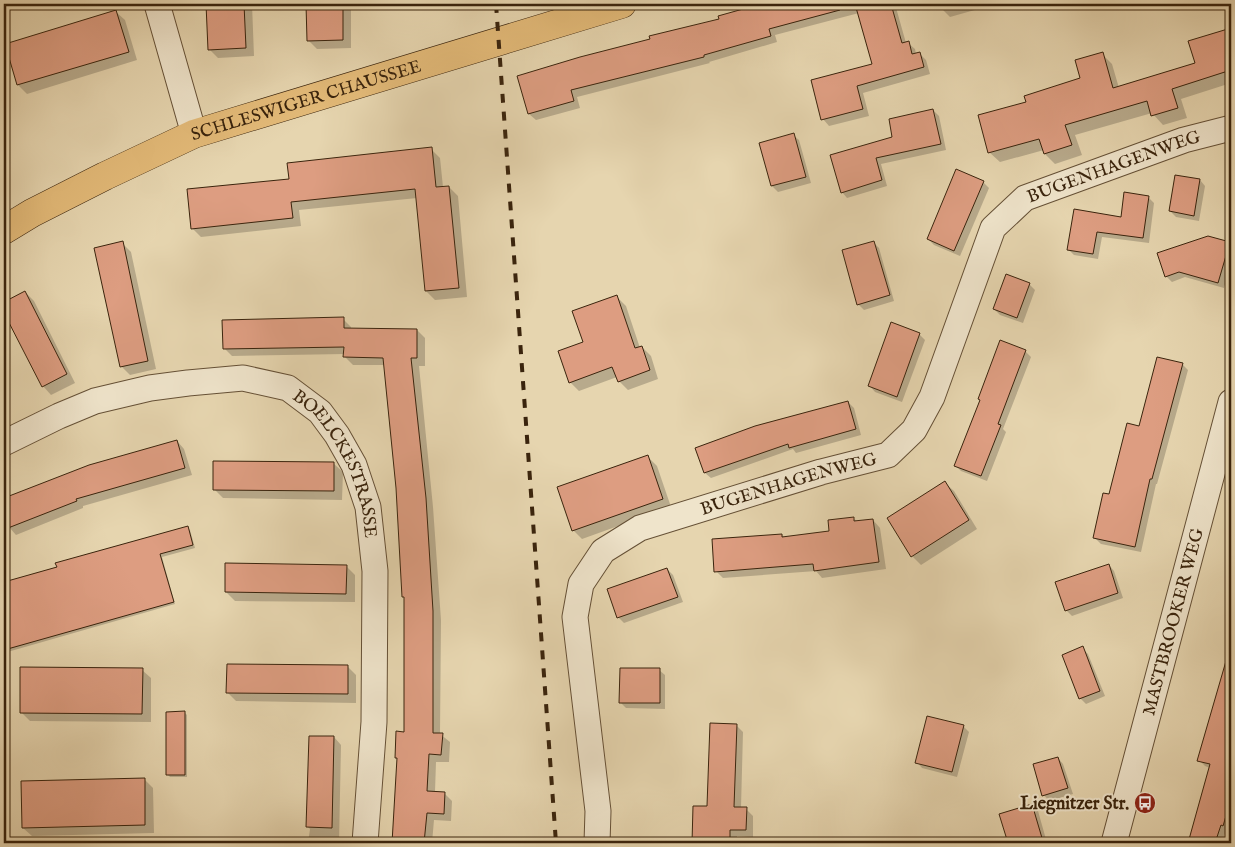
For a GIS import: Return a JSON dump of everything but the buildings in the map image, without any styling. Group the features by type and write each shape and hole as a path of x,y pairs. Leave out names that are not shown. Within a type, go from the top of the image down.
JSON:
{"main road":[{"name":"SCHLESWIGER CHAUSSEE","path":"4,230 80,188 194,134 622,4"}],"street":[{"path":"157,4 194,134"},
{"name":"BUGENHAGENWEG","path":"597,843 598,812 575,617 581,584 603,551 640,528 821,472 888,455 914,430 932,397 993,228 1025,198 1184,140 1231,128"},
{"name":"BOELCKESTRASSE","path":"4,443 95,401 150,388 188,383 243,378 288,388 320,412 337,435 354,465 368,508 375,571 374,722 365,843"},
{"name":"MASTBROOKER WEG","path":"1114,843 1231,402"}],"railway":[{"path":"496,4 556,843"}],"place":[{"name":"Liegnitzer Str.","path":"1145,803"}]}
